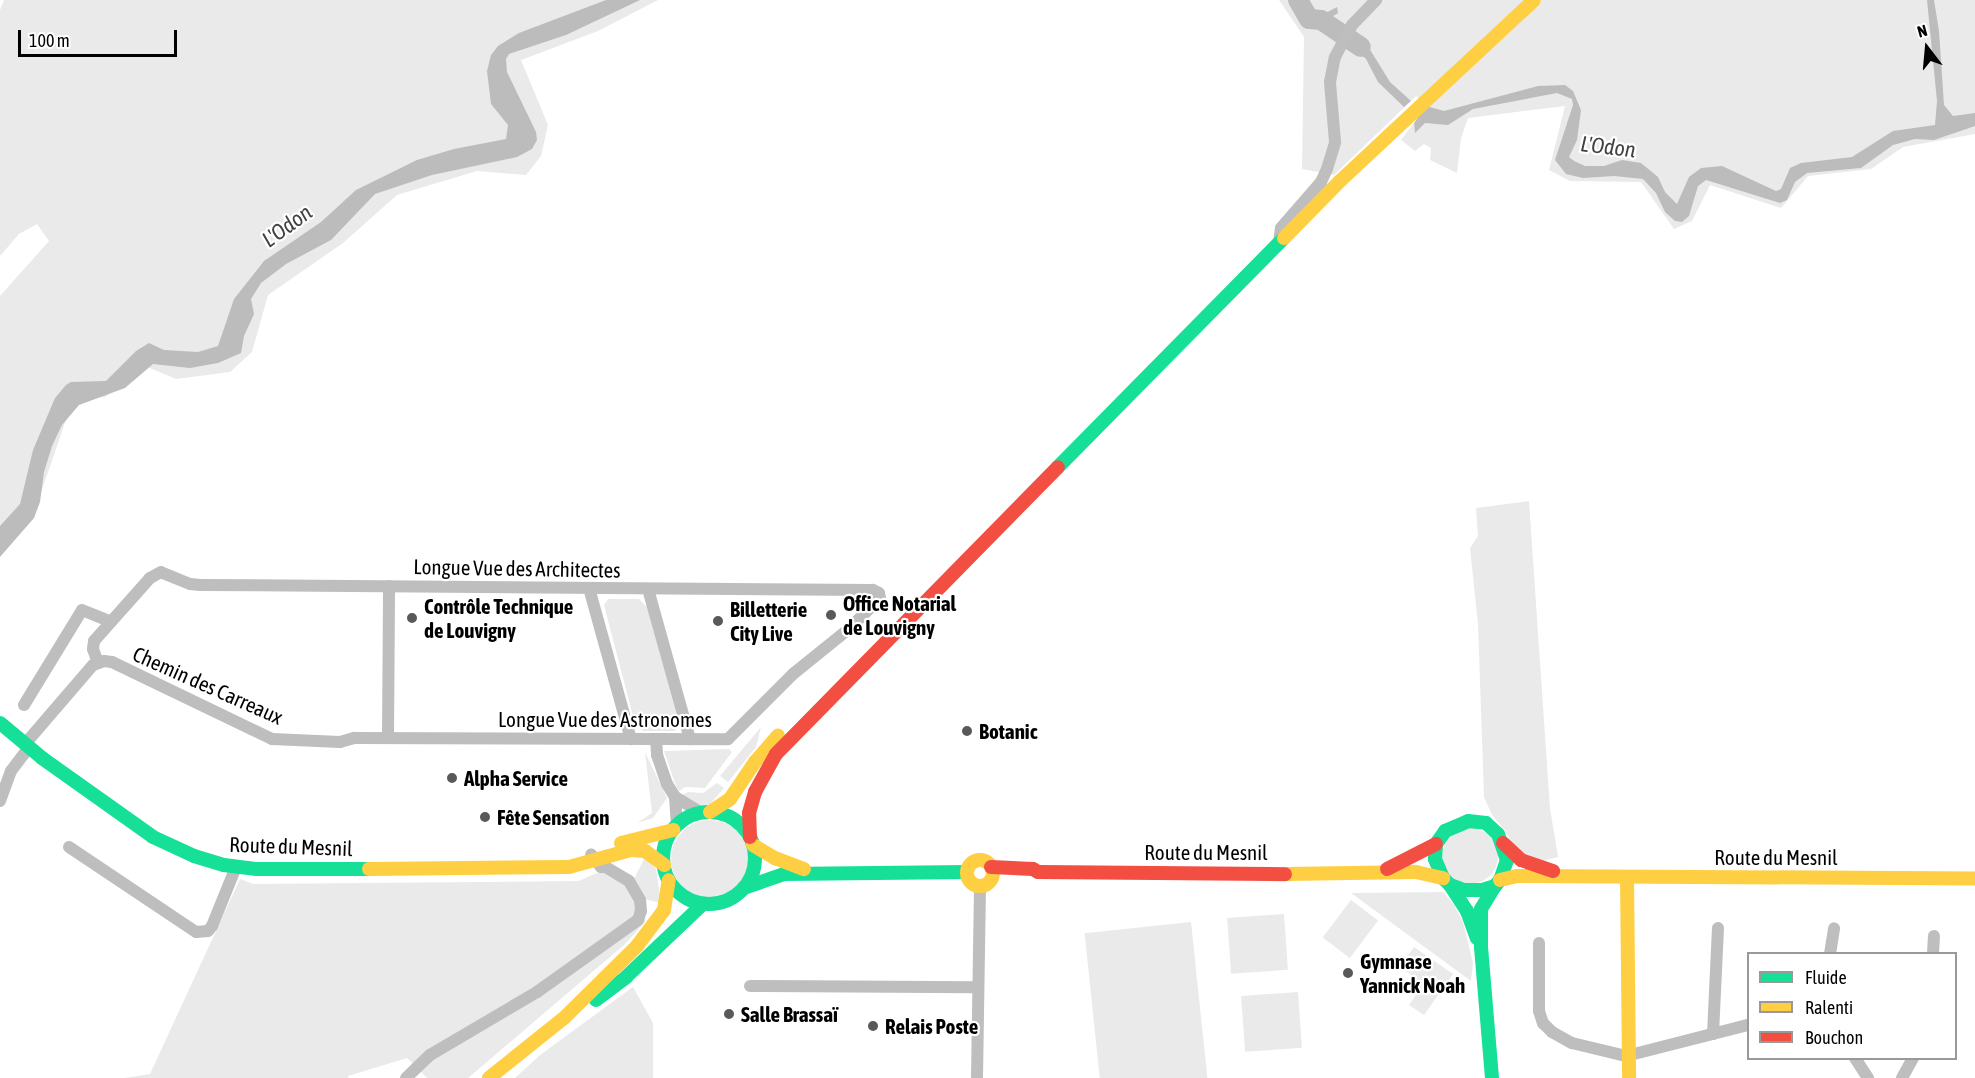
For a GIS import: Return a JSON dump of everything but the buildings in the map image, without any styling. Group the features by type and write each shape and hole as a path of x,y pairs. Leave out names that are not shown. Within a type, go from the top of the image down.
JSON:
{"main road":[{"path":"744,888 754,867 751,804 776,754 1279,242 1388,134 1534,0"},
{"path":"863,663 837,682 783,731 755,762 730,799 675,828 665,847 664,865 669,880 683,896 703,904 730,899 744,888 784,874 967,872"},
{"name":"Route du Mesnil","path":"0,723 153,837 194,856 236,867 442,870 552,868 592,857 675,828"},
{"path":"706,812 734,819 752,841 775,858 800,868 844,872"},
{"path":"1481,947 1467,911 1446,881 1435,859 1436,844 1445,831 1456,824 1468,821 1486,824 1498,834 1503,843 1506,866 1481,909 1481,947 1488,1038 1483,1048 1488,1078"},
{"name":"Route du Mesnil","path":"1503,843 1521,860 1577,877"},
{"name":"Route du Mesnil","path":"1375,873 1413,858 1436,844"},
{"name":"Route du Mesnil","path":"592,857 631,850 645,851 664,865"},
{"path":"979,860 991,872 980,886 970,882 967,872 971,864 979,860"},
{"name":"Route du Mesnil","path":"991,872 1033,869 1038,872 1416,872 1446,881"},
{"name":"Route du Mesnil","path":"1497,883 1517,876 1975,878"},
{"path":"1627,877 1626,1056 1629,1078"},
{"path":"489,1078 564,1018 622,962 654,926 667,902 669,880"},
{"path":"1446,881 1464,890 1497,883"},
{"path":"564,1018 609,991 703,904"}],"street":[{"path":"1279,242 1281,228 1320,182 1332,155 1335,134 1330,82 1335,57 1352,25 1376,0"},
{"name":"Longue Vue des Architectes","path":"111,622 150,578 158,573 165,573 194,585 873,590 879,593"},
{"path":"388,738 389,586"},
{"path":"590,588 631,739"},
{"path":"648,589 690,739"},
{"name":"Longue Vue des Astronomes","path":"340,742 354,738 728,739 793,675 877,603 880,598 879,593"},
{"path":"0,801 11,771 27,745 98,663 92,645 111,622 82,609 24,705"},
{"name":"Chemin des Carreaux","path":"98,663 111,662 272,739 340,742"},
{"path":"656,739 659,763 675,797 675,828"},
{"path":"675,797 706,812"},
{"path":"69,847 196,932 208,931 212,926 236,867"},
{"path":"406,1078 430,1055 537,992 638,920 642,911 640,900 629,881 601,867 592,857"},
{"path":"977,1078 980,886"},
{"path":"1713,1034 1718,928"},
{"path":"1830,952 1834,928"},
{"path":"1933,952 1934,936"},
{"path":"1539,943 1539,1011 1543,1023 1552,1032 1572,1042 1626,1056 1747,1026"},
{"path":"750,986 978,987"},
{"path":"1856,1060 1868,1078"},
{"path":"1902,1078 1912,1060"}],"shaded area":[{"path":"4,0 658,0 598,31 521,60 548,125 541,156 526,175 477,171 397,195 343,243 268,295 252,352 230,372 176,379 143,365 105,397 74,397 38,501 0,538 0,296 49,241 37,224 19,234 0,256 0,10"},
{"path":"606,0 640,0 566,35 509,54 506,59 507,72 536,132 537,140 532,149 517,157 432,175 375,194 331,240 286,264 261,283 251,299 254,314 244,336 241,353 218,363 190,368 153,364 125,388 79,405 62,425 52,446 44,472 40,502 34,518 0,557 0,526 20,504 33,450 55,398 66,385 71,382 106,381 136,351 149,343 164,350 198,352 218,346 234,299 264,261 321,222 356,190 417,160 454,149 506,139 508,125 491,104 487,71 491,55 498,46 519,33"},
{"path":"1279,0 1975,0 1975,134 1903,147 1871,169 1808,176 1781,208 1710,185 1692,221 1674,229 1641,182 1570,181 1549,170 1565,106 1468,118 1461,138 1457,173 1430,160 1431,148 1424,144 1415,151 1401,140 1414,123 1415,132 1425,123 1448,124 1416,96 1334,175 1302,169 1304,37"},
{"path":"1292,0 1309,0 1311,6 1322,15 1337,7 1338,13 1317,26 1302,21 1296,15"},
{"path":"1927,0 1934,0 1939,31 1944,105 1953,116 1975,113 1975,126 1934,140 1915,139 1893,145 1861,168 1807,173 1795,182 1787,200 1780,203 1706,180 1698,186 1689,216 1682,222 1675,221 1665,212 1656,193 1643,179 1614,176 1583,178 1566,174 1555,160 1573,105 1572,99 1557,93 1473,109 1448,125 1425,123 1415,133 1414,123 1426,106 1444,111 1538,86 1565,85 1573,91 1581,110 1577,140 1569,157 1574,161 1585,166 1604,166 1622,160 1641,163 1658,177 1665,192 1677,204 1689,177 1701,168 1722,166 1776,191 1781,189 1790,168 1801,163 1852,157 1893,131 1935,125 1937,101"},
{"path":"1352,36 1369,48 1390,82 1411,101 1404,107 1378,82 1366,59 1348,43"},
{"path":"1529,501 1550,808 1558,857 1539,862 1514,847 1506,832 1492,815 1484,797 1478,624 1470,548 1478,536 1476,508"},
{"path":"608,599 639,599 648,608 680,726 674,731 643,731 635,724 604,605"},
{"path":"761,727 756,747 728,782 720,776"},
{"path":"729,749 732,752 705,788 685,787 679,791 664,751"},
{"path":"645,752 667,798 653,818 637,823 652,813"},
{"path":"717,783 724,788 710,804 701,806 682,795 688,792 703,793"},
{"path":"710,820 725,823 742,837 749,859 746,874 732,891 710,898 695,895 678,881 671,859 674,844 688,827"},
{"path":"1470,828 1481,830 1490,836 1496,845 1498,856 1496,867 1490,876 1481,882 1470,884 1459,882 1450,876 1444,867 1442,856 1444,845 1450,836 1459,830"},
{"path":"645,857 656,869 661,903 644,899 633,881"},
{"path":"602,871 631,888 646,921 624,945 468,1078 427,1078 407,1058 348,1076 348,1078 124,1078 150,1074 240,879 253,884 578,881"},
{"path":"1443,892 1454,905 1463,922 1473,963 1471,981 1351,893"},
{"path":"1351,900 1378,920 1350,958 1323,938"},
{"path":"1284,914 1288,970 1231,974 1227,918"},
{"path":"1191,922 1207,1078 1100,1078 1085,933"},
{"path":"1414,947 1453,974 1424,1015 1409,1005 1420,989 1412,984 1416,978 1400,967"},
{"path":"633,987 653,1023 653,1078 515,1078 540,1055"},
{"path":"1298,992 1302,1048 1245,1052 1241,996"}],"waterway":[{"name":"L'Odon","path":"1298,0 1309,19 1321,20 1361,47"}],"traffic: fast":[{"path":"1058,467 1284,238"},
{"path":"0,723 42,758 153,837 194,856 224,865 257,869 369,869"},
{"path":"709,812 727,816 741,826 751,840 755,858 751,876 741,890 727,900 709,904 691,900 677,890 667,876 663,858 667,840 677,826 691,816 709,812"},
{"path":"1468,821 1486,823 1498,834 1507,860 1500,880 1495,886 1482,890 1464,890 1450,885 1443,878 1435,859 1436,844 1445,831 1468,821"},
{"path":"744,888 784,874 967,872"},
{"path":"1450,885 1467,911 1477,938"},
{"path":"1492,1078 1481,947 1481,909 1495,886"},
{"path":"596,1000 626,977 703,904"}],"traffic: slow":[{"path":"1284,238 1340,181 1534,0"},
{"path":"710,812 730,799 755,762 778,736"},
{"path":"621,843 673,830"},
{"path":"753,845 775,858 804,869"},
{"path":"369,869 569,867 631,850 645,851 664,865"},
{"path":"980,860 989,864 993,873 989,882 980,886 971,882 967,873 971,864 980,860"},
{"path":"1285,874 1416,872 1443,878"},
{"path":"1500,880 1517,876 1975,878"},
{"path":"1627,877 1629,1078"},
{"path":"489,1078 564,1018 637,946 664,910 669,880"}],"traffic: jam":[{"path":"750,837 749,813 755,792 776,754 1058,467"},
{"path":"1503,843 1521,860 1553,871"},
{"path":"1387,869 1436,844"},
{"path":"991,867 1033,869 1038,872 1285,874"}],"place":[{"name":"Office Notarial de Louvigny","path":"831,615"},
{"name":"Contrôle Technique de Louvigny","path":"412,618"},
{"name":"Billetterie City Live","path":"718,621"},
{"name":"Botanic","path":"967,731"},
{"name":"Alpha Service","path":"452,778"},
{"name":"Fête Sensation","path":"485,817"},
{"name":"Gymnase Yannick Noah","path":"1348,973"},
{"name":"Salle Brassaï","path":"729,1014"},
{"name":"Relais Poste","path":"873,1026"}]}
